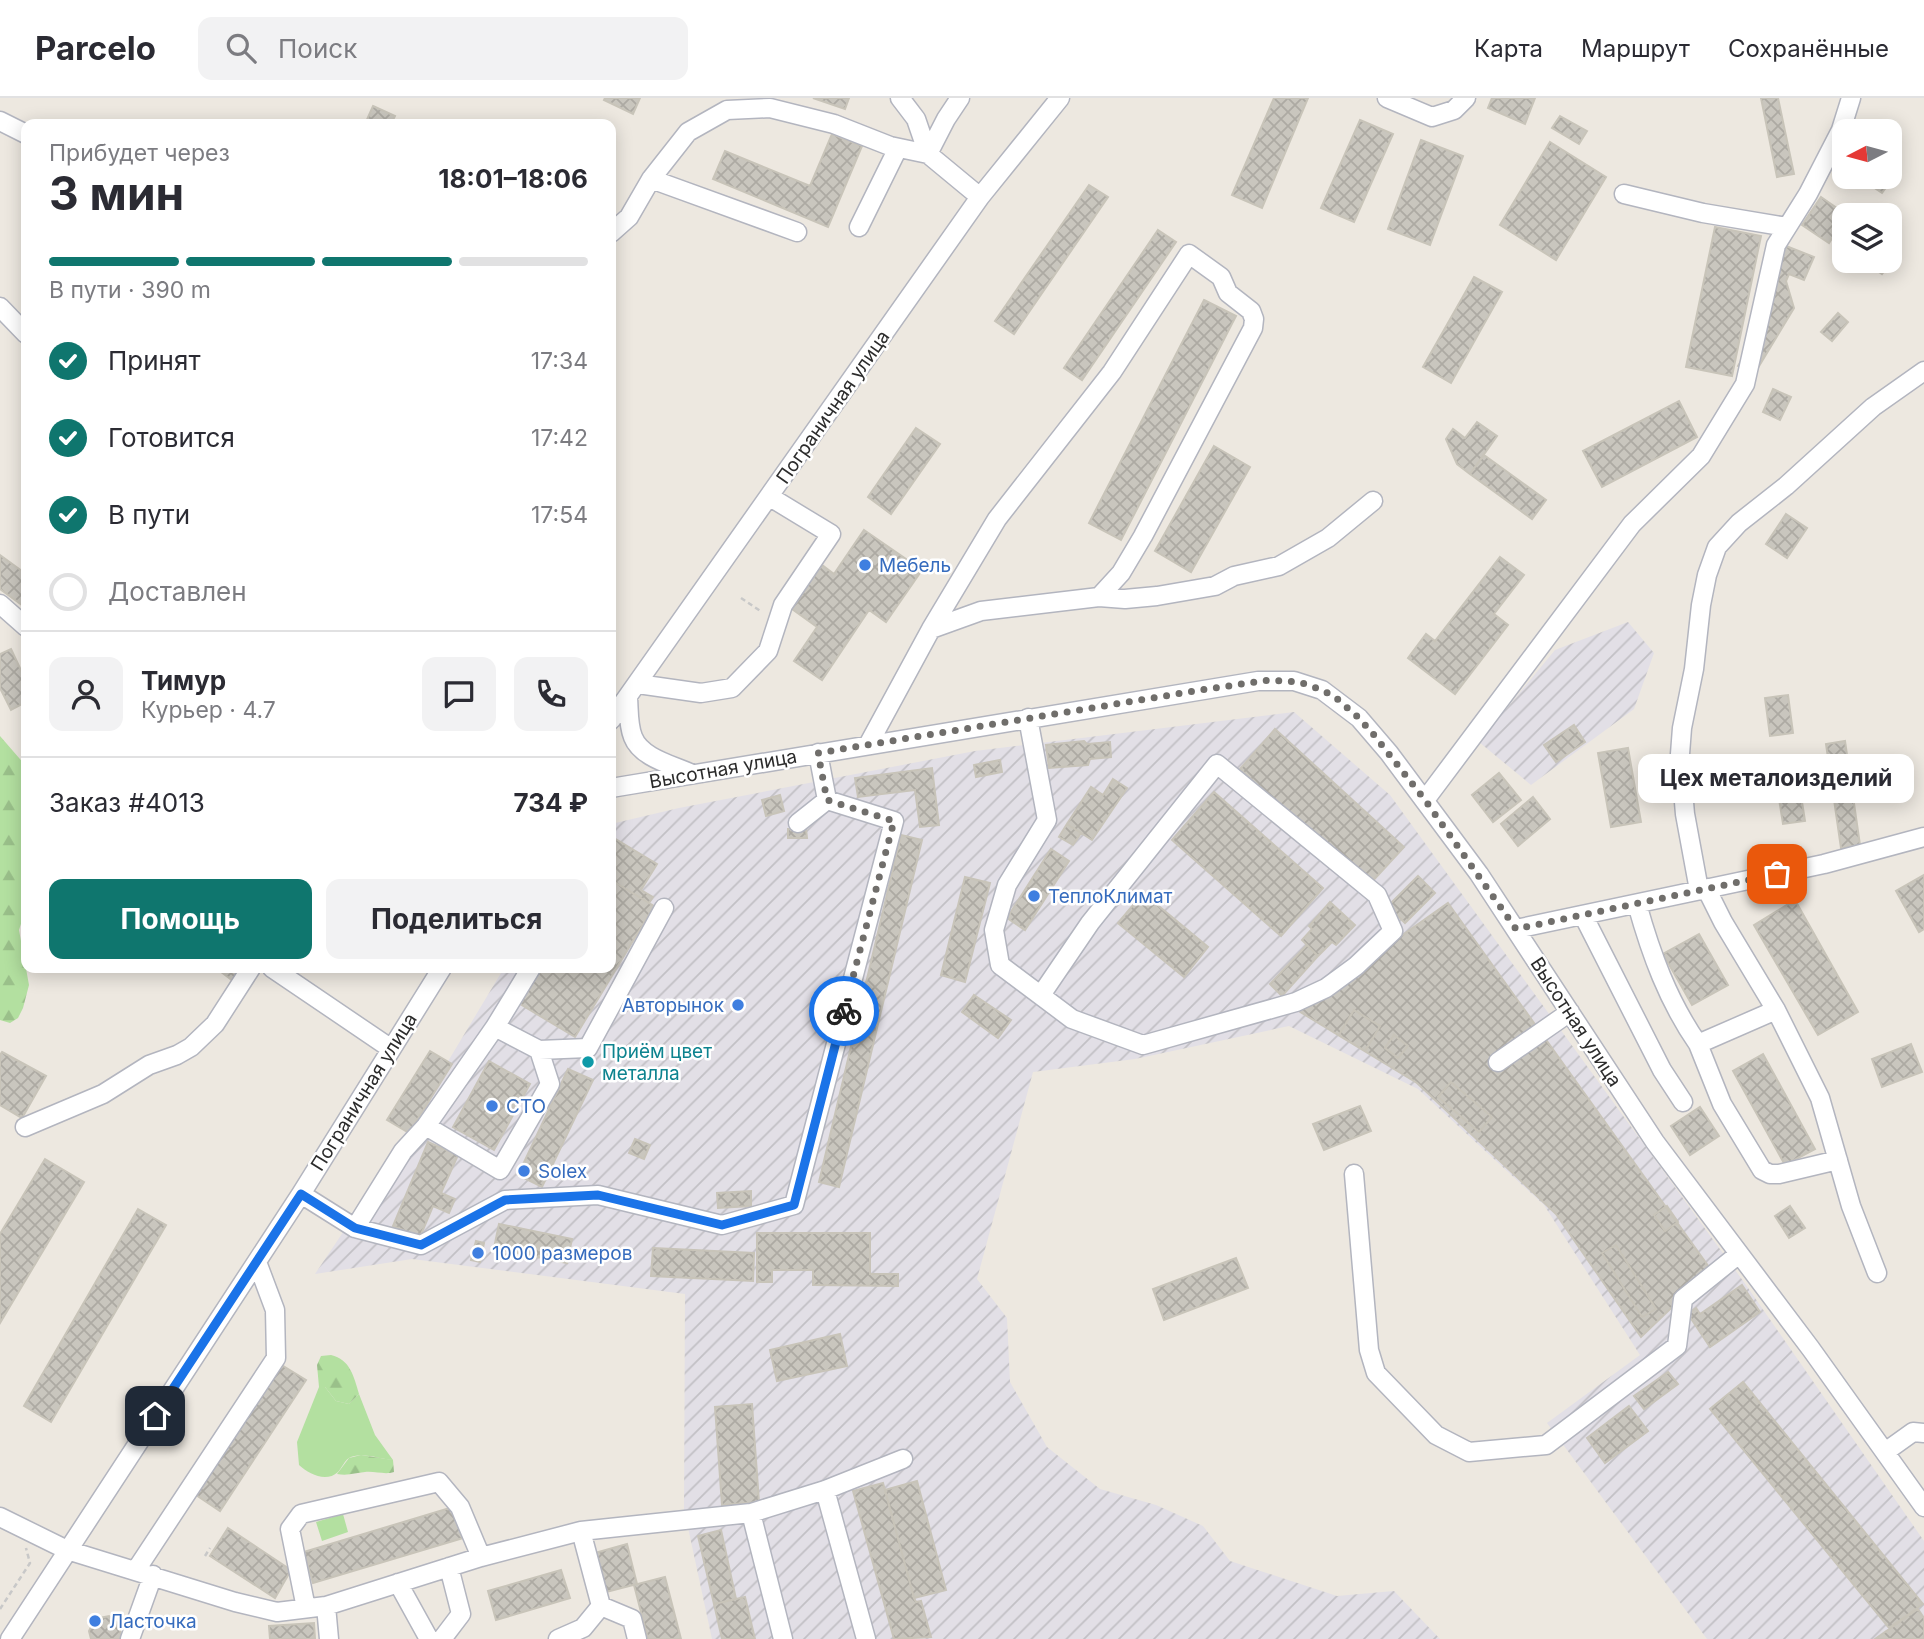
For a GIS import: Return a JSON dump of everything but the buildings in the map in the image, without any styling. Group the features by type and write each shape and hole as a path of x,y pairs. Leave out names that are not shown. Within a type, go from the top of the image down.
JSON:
{"street":[{"path":"900,98 916,119 928,154"},
{"path":"928,154 960,98"},
{"name":"Пограничная улица","path":"616,713 980,197 1060,98"},
{"path":"1387,98 1432,117 1454,110 1466,98"},
{"path":"1425,800 1632,524 1701,456 1745,384 1776,245 1808,194 1841,130 1851,98"},
{"path":"616,229 629,217 651,179 688,132 727,110 770,108 834,124 898,148 928,154 980,197"},
{"path":"0,121 21,132"},
{"path":"859,228 898,148"},
{"path":"651,179 797,232"},
{"path":"1624,194 1703,213 1787,227"},
{"path":"868,744 931,629 997,519 1112,372 1188,254 1221,277 1228,293 1251,312 1254,319 1252,328 1143,536 1121,573 1099,597"},
{"path":"0,307 21,329"},
{"path":"1877,1273 1851,1206 1820,1098 1776,1010 1703,889 1685,814 1680,754 1701,606 1707,575 1717,547 1739,523 1786,486 1873,407 1924,371"},
{"path":"692,774 638,747 631,732 633,691 701,693 732,688 768,650 783,606 831,534 770,496"},
{"path":"931,629 981,611 1099,597 1125,599 1196,591 1215,586 1234,576 1279,566 1328,538 1373,501"},
{"path":"0,604 21,623"},
{"name":"Высотная улица","path":"616,787 1258,681 1299,682 1322,690 1350,709 1425,800 1516,929 1655,1142 1811,1349 1924,1507"},
{"path":"1028,718 1047,820 1007,885 994,930 1000,965 1072,1019 1143,1045 1296,1002 1326,988 1393,931 1377,895 1217,764 1090,923 1041,995"},
{"path":"818,753 827,800"},
{"path":"798,823 827,800"},
{"path":"301,1194 355,1228 421,1245 505,1200 598,1195 722,1225 794,1205 894,821 827,800"},
{"path":"1516,929 1824,864 1924,837"},
{"path":"1637,904 1651,956 1680,1019 1698,1044 1722,1104 1762,1170 1779,1174 1838,1160"},
{"path":"495,1027 539,1050 588,1048 664,908"},
{"path":"1583,915 1662,1070 1683,1102"},
{"path":"26,1127 103,1094 149,1065 191,1047 215,1024 248,973"},
{"path":"279,973 390,1048"},
{"name":"Пограничная улица","path":"10,1639 301,1194 439,973"},
{"path":"355,1228 403,1151 426,1126 495,1027 528,973"},
{"path":"1698,1044 1776,1010"},
{"path":"1498,1062 1570,1012"},
{"path":"505,1200 500,1170 550,1084 539,1050"},
{"path":"426,1126 500,1170"},
{"path":"1354,1174 1369,1350 1376,1373 1436,1435 1469,1452 1546,1445 1677,1346 1683,1299 1739,1254"},
{"path":"130,1639 145,1573 276,1358 275,1310 257,1262"},
{"path":"1885,1452 1920,1429"},
{"path":"0,1517 66,1550 235,1602 277,1612 326,1606 481,1557 580,1531 751,1513 825,1490 903,1459"},
{"path":"306,1608 290,1530 301,1514 439,1482 460,1507 481,1557"},
{"path":"825,1490 866,1639"},
{"path":"751,1513 783,1639"},
{"path":"580,1531 601,1606"},
{"path":"442,1639 461,1614 449,1567"},
{"path":"398,1583 429,1639"},
{"path":"326,1606 329,1639"},
{"path":"558,1639 583,1628 601,1606"},
{"path":"601,1606 632,1619 637,1639"}],"path":[{"path":"741,598 762,612"},
{"path":"0,1609 30,1563 26,1546 34,1533"},
{"path":"205,1556 210,1548"}],"shaded area":[{"path":"1628,622 1654,653 1634,709 1531,785 1479,742 1555,650"},
{"path":"1294,712 1390,795 1746,1285 1924,1541 1924,1639 1707,1639 1547,1423 1640,1355 1544,1205 1418,1089 1289,1026 1135,1059 1033,1072 977,1279 1007,1318 1010,1382 1047,1447 1100,1489 1156,1505 1203,1526 1230,1561 1337,1596 1394,1591 1440,1639 712,1639 684,1509 685,1294 412,1259 315,1274 366,1198 501,973 616,973 616,823 679,808 975,751"}],"green space":[{"path":"0,736 21,760 19,930 21,973 27,973 29,985 18,1018 10,1023 0,1020"},
{"path":"331,1355 343,1360 355,1381 359,1394 349,1404 336,1401 325,1387 319,1387 317,1365 321,1356"},
{"path":"319,1387 325,1387 336,1401 349,1404 359,1394 375,1435 393,1460 354,1456 347,1459 338,1472 328,1477 313,1474 299,1465 297,1442"},
{"path":"361,1455 393,1460 394,1472 337,1474 349,1458"},
{"path":"343,1514 348,1532 322,1541 316,1522"}],"way so far":[{"path":"844,1011 894,821 827,800 818,753 1258,681 1284,680 1318,688 1359,718 1389,753 1469,859 1516,929 1777,874"}],"place":[{"name":"Мебель","path":"865,565"},
{"name":"Цех металоизделий","path":"1777,874"},
{"name":"ТеплоКлимат","path":"1034,896"},
{"name":"Авторынок","path":"738,1005"},
{"name":"Приём цвет металла","path":"588,1062"},
{"name":"СТО","path":"492,1106"},
{"name":"Solex","path":"524,1171"},
{"name":"1000 размеров","path":"478,1253"},
{"name":"Ласточка","path":"95,1621"}],"route":[{"path":"155,1416 301,1194 355,1228 421,1245 505,1200 598,1195 722,1225 794,1205 844,1011"}]}
